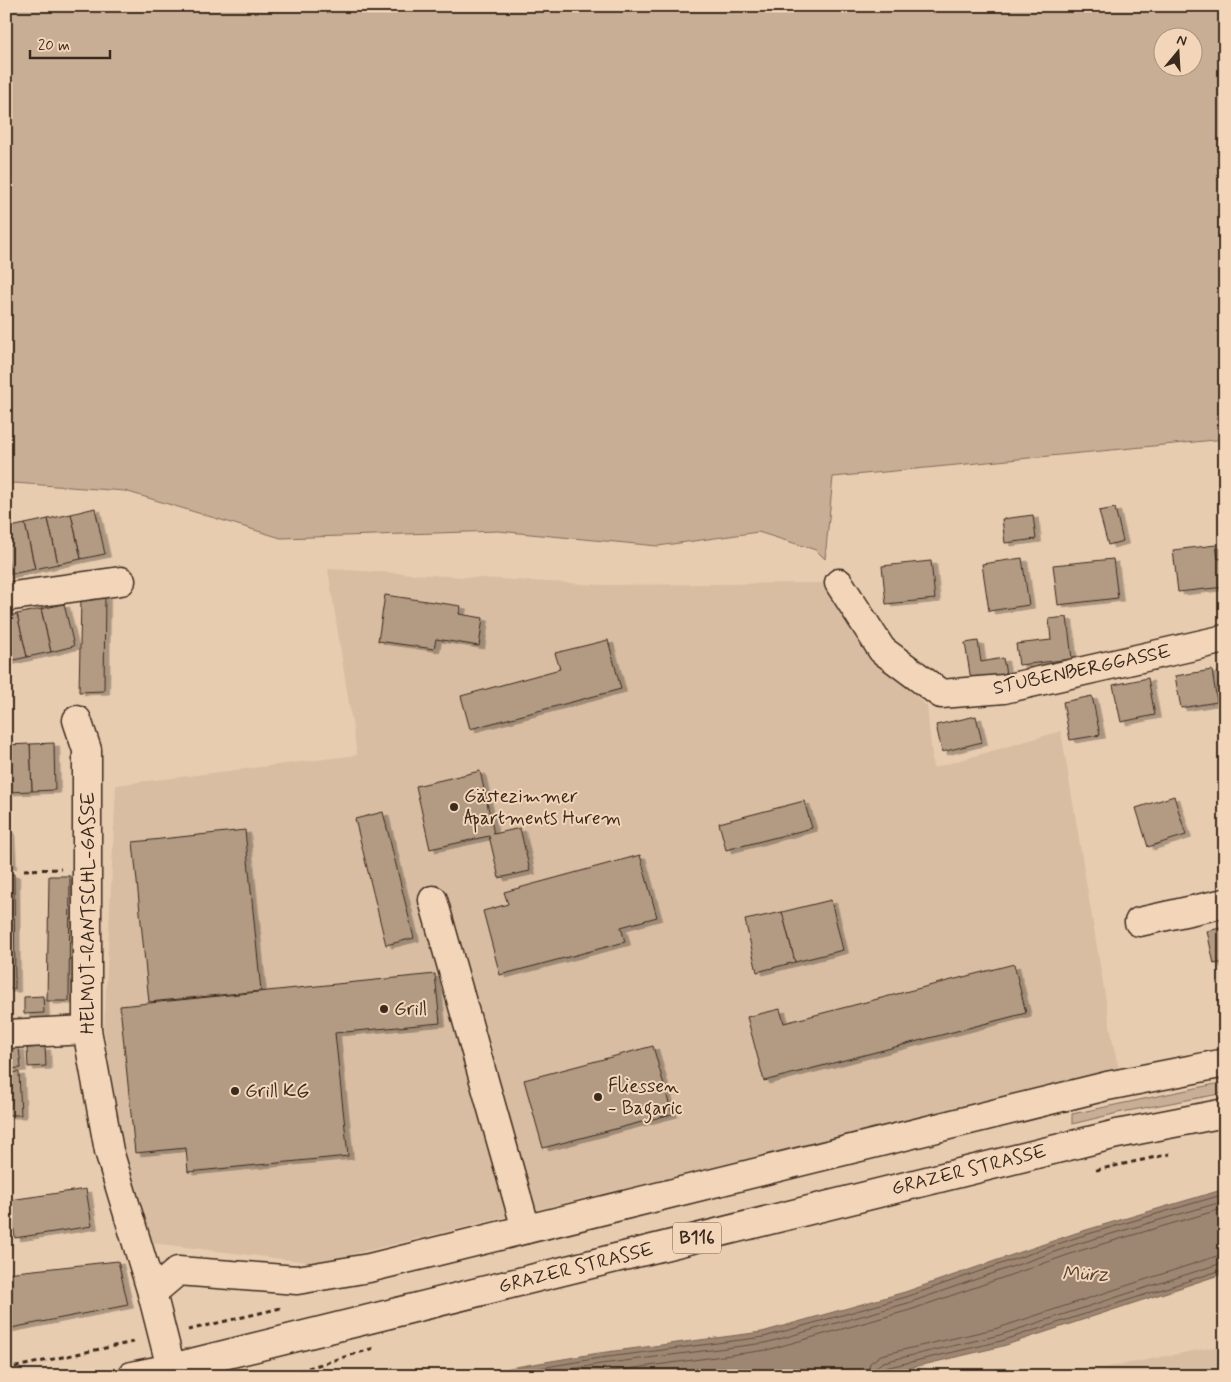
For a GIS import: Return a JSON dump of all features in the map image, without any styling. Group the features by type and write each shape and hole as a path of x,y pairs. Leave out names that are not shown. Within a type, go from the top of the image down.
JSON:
{"street":[{"path":"6,597 121,581"},
{"name":"STUBENBERGGASSE","path":"839,583 882,650 941,694 1004,689 1225,639"},
{"name":"HELMUT-RANTSCHL-GASSE","path":"77,720 87,750 86,1030 109,1151 152,1293 171,1368"},
{"path":"433,900 526,1229"},
{"path":"1139,922 1225,903"},
{"path":"6,1034 86,1030"},
{"path":"152,1293 178,1271 297,1280 369,1268 1106,1086 1225,1064"},
{"name":"GRAZER STRASSE","path":"132,1376 171,1368 1116,1134 1225,1113"}],"path":[{"path":"24,870 86,869"},
{"path":"6,1369 162,1336 289,1306"}],"shaded area":[{"path":"6,6 1225,6 1225,439 833,477 825,559 816,550 758,532 658,546 498,531 281,538 125,491 14,483 6,485"},
{"path":"328,569 602,585 823,583 866,652 927,706 933,768 1061,731 1114,1049 1119,1069 316,1263 152,1243 123,1156 104,1029 116,785 357,755"},
{"path":"1225,1082 1225,1093 1122,1112 1072,1124 1072,1114"},
{"path":"1225,1345 1225,1376 1061,1376"}],"water":[{"name":"Mürz","path":"1225,1189 1225,1273 1003,1346 876,1376 462,1376 599,1353 762,1332 905,1292 1076,1233"}],"building":[{"path":"95,508 105,554 81,559 71,514"},
{"path":"1115,508 1123,541 1108,545 1099,511"},
{"path":"71,514 81,559 58,564 48,519"},
{"path":"1033,515 1036,539 1005,543 1002,519"},
{"path":"48,519 58,564 35,569 25,524"},
{"path":"25,524 35,569 11,574 6,551 6,528"},
{"path":"1216,545 1218,559 1225,558 1225,587 1178,592 1173,550"},
{"path":"6,551 11,574 6,576"},
{"path":"1022,558 1029,605 989,611 982,564"},
{"path":"1113,559 1118,598 1058,605 1053,565"},
{"path":"931,561 935,599 886,604 882,566"},
{"path":"105,592 104,691 79,692 81,598"},
{"path":"385,595 461,606 459,614 483,618 479,646 436,639 434,649 378,641"},
{"path":"64,604 74,646 51,652 41,609"},
{"path":"41,609 51,652 27,657 17,614"},
{"path":"17,614 27,657 6,662 6,617"},
{"path":"1067,617 1072,659 1019,665 1016,644 1051,640 1049,619"},
{"path":"608,640 621,689 470,729 461,696 560,669 555,653"},
{"path":"978,641 981,662 1003,658 1006,674 971,680 965,643"},
{"path":"1212,670 1217,702 1181,708 1175,676"},
{"path":"1148,678 1155,715 1121,722 1113,685"},
{"path":"1092,696 1100,735 1070,740 1063,702"},
{"path":"976,716 982,742 942,752 936,725"},
{"path":"54,743 55,790 32,791 30,744"},
{"path":"30,744 32,791 7,792 6,745"},
{"name":"Gästezimmer Apartments Hurem","path":"480,771 494,834 520,828 530,871 499,878 489,836 430,849 416,786"},
{"path":"1174,796 1186,835 1148,847 1136,808"},
{"path":"804,801 812,828 726,850 719,823"},
{"path":"383,812 414,938 386,945 355,819"},
{"path":"6,830 9,830 11,866 6,866"},
{"path":"245,830 261,991 149,1002 133,842"},
{"path":"640,855 657,917 621,927 625,942 500,975 483,911 508,904 504,892"},
{"path":"6,874 14,874 15,989 6,989"},
{"path":"49,876 70,876 69,1001 47,1001"},
{"path":"831,900 843,950 795,962 782,912"},
{"path":"782,912 795,962 757,972 745,920"},
{"path":"1225,927 1225,962 1214,964 1207,931"},
{"path":"1014,964 1026,1013 764,1081 747,1017 780,1009 784,1023"},
{"name":"Grill KG","path":"435,974 440,1023 335,1033 348,1156 188,1172 186,1148 135,1153 120,1006"},
{"path":"43,996 44,1013 24,1014 24,997"},
{"name":"Fliessen - Bagaric","path":"653,1046 672,1114 543,1148 524,1080"},
{"path":"19,1047 21,1068 6,1069 6,1048"},
{"path":"45,1047 46,1066 28,1067 27,1048"},
{"path":"19,1072 21,1115 6,1115 6,1073"},
{"path":"86,1189 92,1226 15,1238 10,1200"},
{"path":"118,1261 128,1305 6,1329 6,1273"}],"place":[{"name":"Gästezimmer Apartments Hurem","path":"454,807"},
{"name":"Grill","path":"384,1009"},
{"name":"Grill KG","path":"235,1091"},
{"name":"Fliessen - Bagaric","path":"598,1097"}]}
